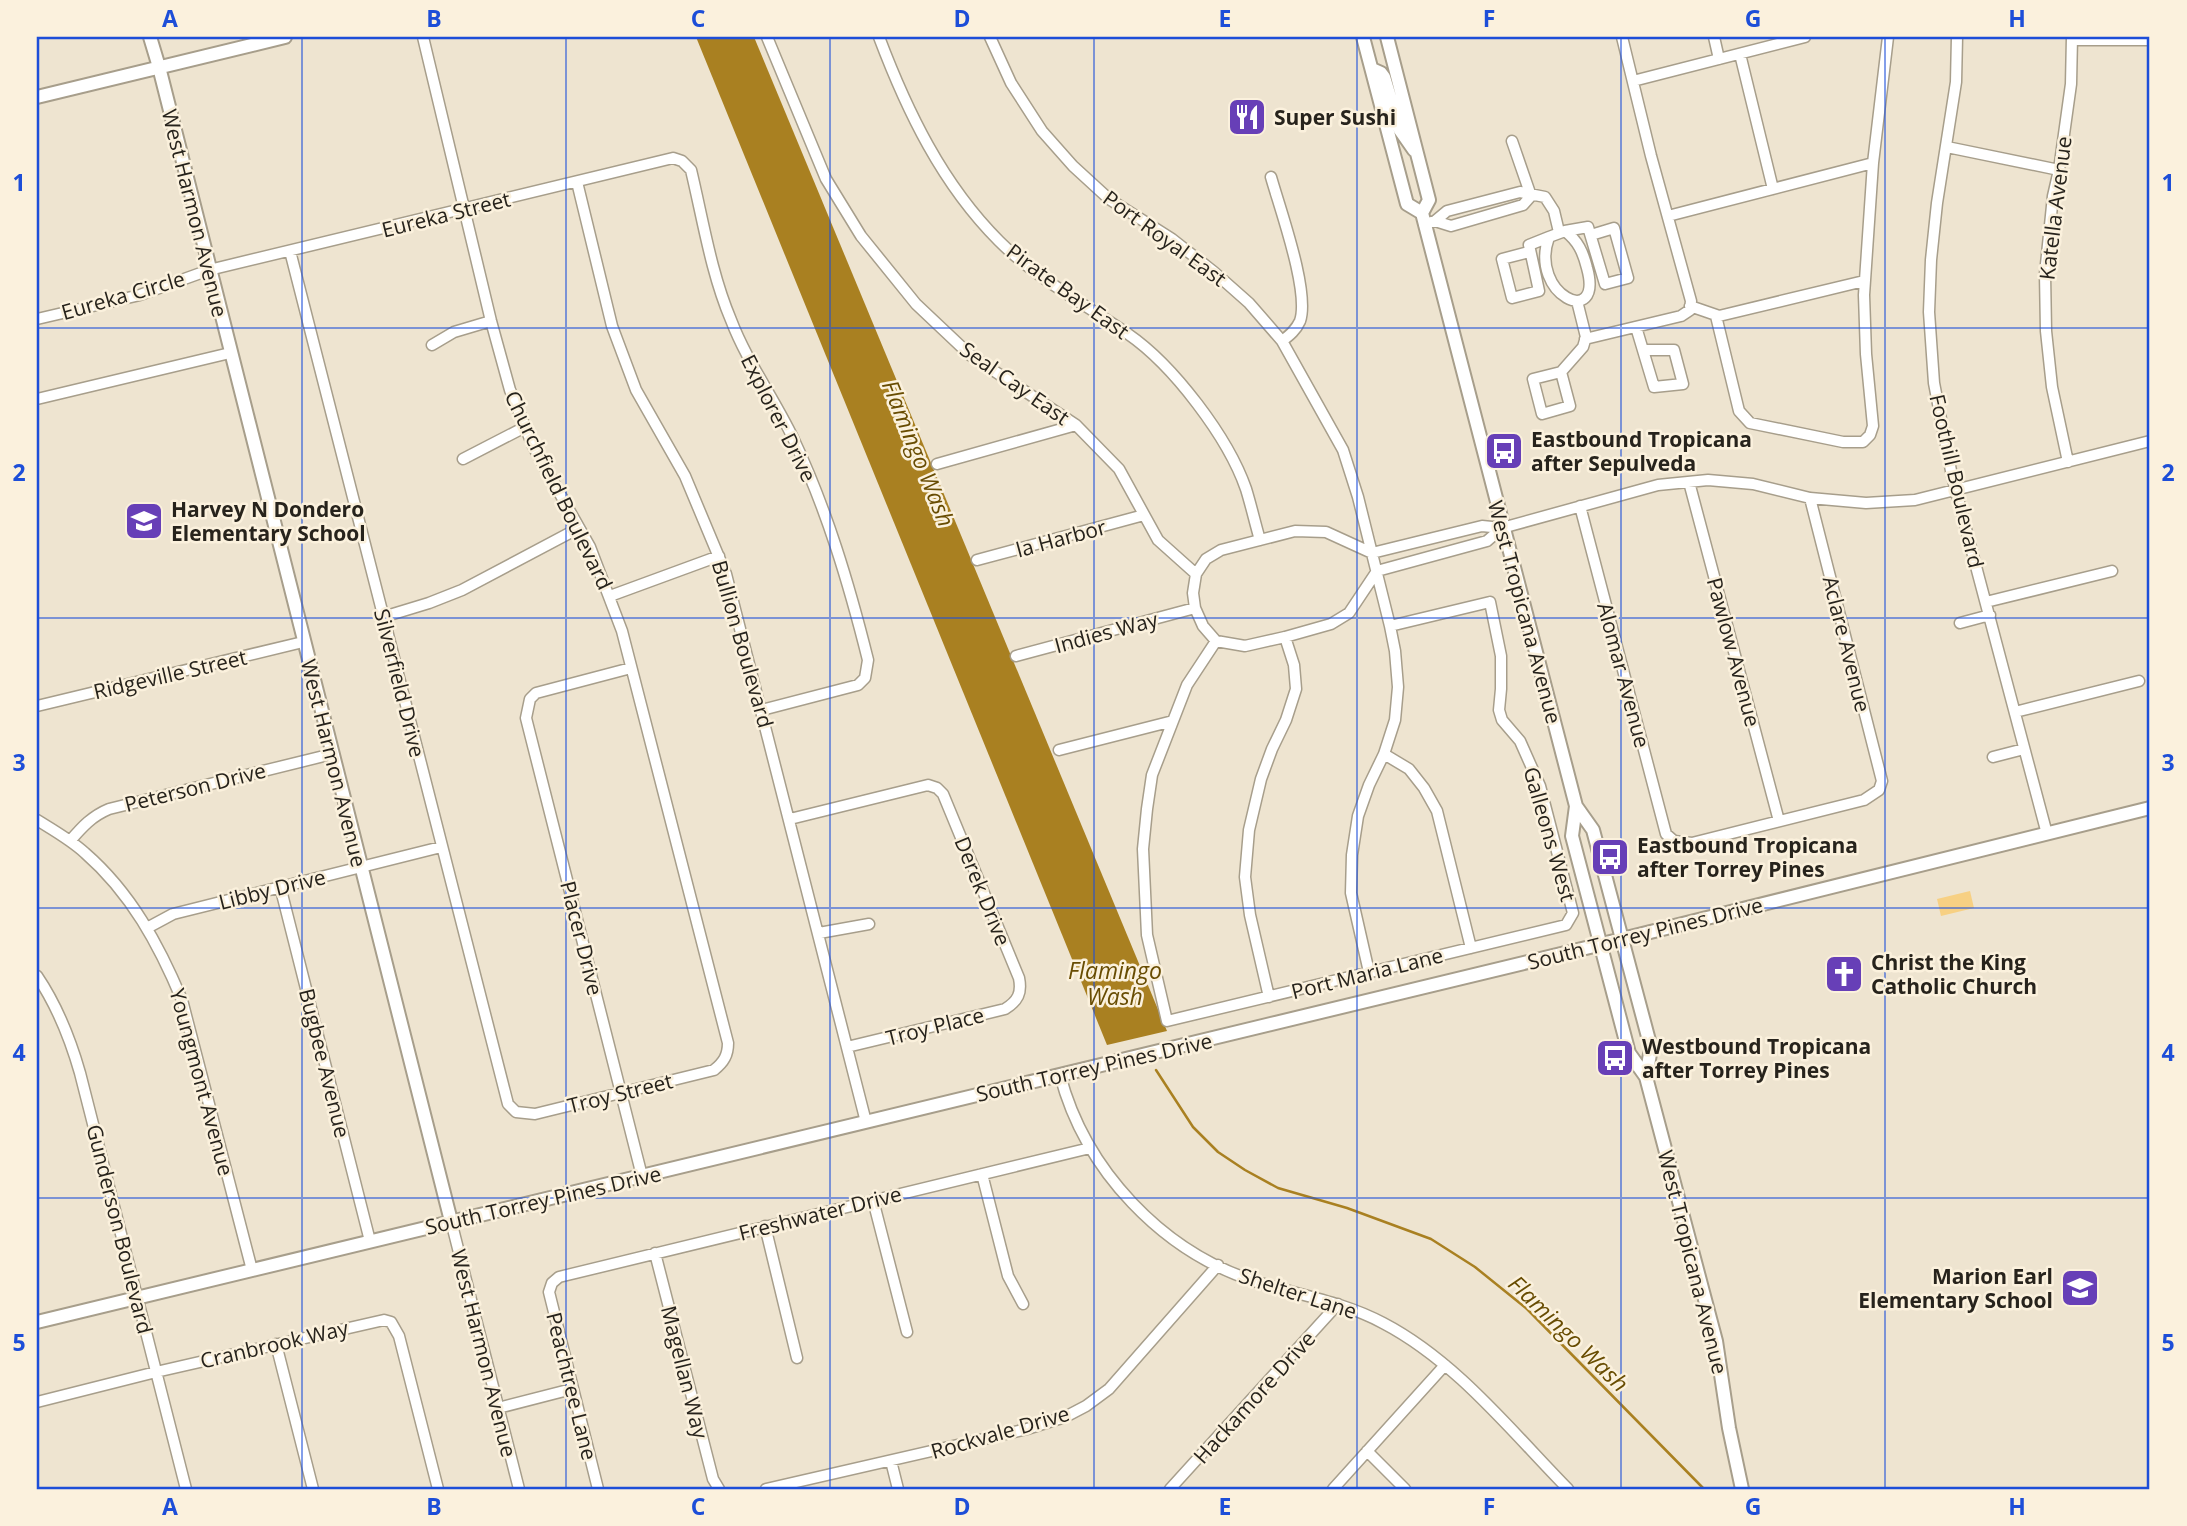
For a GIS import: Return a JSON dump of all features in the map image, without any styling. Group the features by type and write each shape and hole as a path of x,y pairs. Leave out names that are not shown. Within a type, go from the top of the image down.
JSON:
{"main road":[{"name":"West Harmon Avenue","path":"150,37 451,1222"},
{"path":"37,96 285,37"},
{"name":"West Tropicana Avenue","path":"1363,37 1407,204 1427,219"},
{"name":"West Tropicana Avenue","path":"1387,37 1429,200 1427,219 1502,528 1576,806 1593,830 1651,1048 1646,1077"},
{"path":"1372,69 1384,77 1399,130 1417,153"},
{"name":"West Tropicana Avenue","path":"1576,806 1572,836 1629,1053 1646,1077 1716,1341 1742,1489"},
{"name":"South Torrey Pines Drive","path":"37,1322 1622,939 2150,808"}],"street":[{"name":"Churchfield Boulevard","path":"423,37 510,390 525,427 590,547 610,596 728,1043 728,1052 723,1063"},
{"name":"Seal Cay East","path":"766,37 826,179 876,255 916,304 970,355 1076,425 1119,469 1158,540 1176,559 1196,574"},
{"name":"Pirate Bay East","path":"879,37 900,92 932,154 999,241 1036,272 1131,336 1167,368 1199,408 1223,444 1245,486 1260,540"},
{"name":"Port Royal East","path":"989,37 1011,83 1042,131 1073,166 1109,200 1172,239 1214,272 1249,303 1282,341 1343,450 1358,497 1390,626 1398,687 1395,720 1358,816 1352,855 1351,893 1369,972"},
{"path":"1585,339 1681,316 1690,310 1691,301 1622,37"},
{"path":"1714,37 1720,59"},
{"path":"1633,82 1805,37"},
{"path":"1716,316 1739,411 1750,423 1843,442 1863,442 1870,435 1873,426 1866,354 1864,281 1888,37"},
{"name":"Foothill Boulevard","path":"1957,37 1956,82 1933,234 1929,312 1938,406 1956,491 2047,834"},
{"path":"2072,38 2150,40"},
{"name":"Katella Avenue","path":"2068,462 2052,387 2046,331 2045,274 2053,196 2071,84 2072,38"},
{"path":"1740,54 1773,189"},
{"path":"1512,141 1531,196"},
{"path":"1947,147 2059,170"},
{"name":"Eureka Street","path":"209,270 673,158 682,161"},
{"name":"Explorer Drive","path":"682,161 691,170 719,286 730,318 745,351 792,435 835,538 868,660 864,678 858,685 762,710"},
{"path":"1668,216 1874,163"},
{"path":"1271,177 1303,295 1301,318 1294,331 1282,341"},
{"name":"Bullion Boulevard","path":"577,182 612,326 631,378 685,476 726,574 866,1122"},
{"path":"1427,219 1447,211 1520,192 1545,197 1554,211 1558,233 1544,250 1552,286 1564,298 1577,302 1583,300 1590,291 1591,282 1583,253 1574,238 1558,233"},
{"path":"1529,252 1502,259 1512,298 1539,291 1529,245 1558,233 1588,227 1605,284 1628,278 1614,228 1591,236"},
{"name":"Silverfield Drive","path":"290,251 503,1093 516,1112"},
{"name":"Eureka Circle","path":"37,319 140,295 209,270"},
{"path":"1690,306 1716,316 1864,281"},
{"path":"1561,372 1570,406 1542,414 1533,379 1561,372 1583,347 1585,339 1577,302"},
{"path":"432,345 454,332 491,321"},
{"path":"1636,327 1643,351 1654,387 1682,384 1674,350 1643,351"},
{"path":"37,399 230,352"},
{"path":"937,464 1076,425"},
{"path":"463,459 525,427"},
{"path":"1502,528 1487,541 1374,562 1326,532 1295,531 1221,550 1206,559 1196,574 1193,593 1195,608 1203,626 1216,641 1245,646 1331,624 1349,612 1374,562 1482,526 1502,528 1658,485 1708,481 1753,484 1810,498 1866,503 1914,500 2150,441"},
{"name":"Pawlow Avenue","path":"1689,482 1779,821"},
{"name":"Aclare Avenue","path":"1779,821 1864,800 1879,790 1882,781 1810,498"},
{"name":"Alomar Avenue","path":"1580,506 1666,834 1674,841 1692,843 1779,821"},
{"name":"la Harbor","path":"977,560 1144,515"},
{"path":"383,617 462,590 579,528"},
{"path":"610,596 719,556"},
{"path":"1986,602 2112,571"},
{"name":"Galleons West","path":"1390,626 1490,601 1501,656 1499,710 1502,720 1520,741 1540,786 1573,913 1566,925"},
{"name":"Indies Way","path":"1016,656 1195,608"},
{"path":"1960,623 1990,615"},
{"path":"1269,996 1250,915 1245,877 1249,830 1261,779 1296,689 1294,665 1285,637"},
{"path":"1059,750 1173,722 1187,685 1216,641"},
{"name":"Ridgeville Street","path":"37,706 303,642"},
{"name":"Placer Drive","path":"631,668 536,692 530,699 526,718 642,1176"},
{"path":"2015,712 2139,681"},
{"name":"Port Maria Lane","path":"1173,722 1152,775 1143,849 1147,935 1167,1021 1566,925"},
{"path":"1993,757 2024,749"},
{"name":"Peterson Drive","path":"70,841 95,815 109,808 332,754"},
{"path":"1384,754 1409,769 1437,811 1471,948"},
{"name":"Derek Drive","path":"790,819 928,785 937,788 943,794 1019,978 1019,997"},
{"name":"Youngmont Avenue","path":"37,820 70,841 111,879 147,928 168,966 183,1000 252,1270"},
{"name":"Libby Drive","path":"147,928 173,914 441,847"},
{"name":"Bugbee Avenue","path":"280,886 370,1241"},
{"path":"819,933 869,923"},
{"name":"Gunderson Boulevard","path":"37,976 68,1031 186,1489"},
{"name":"Troy Place","path":"847,1047 1006,1009 1019,997"},
{"name":"Troy Street","path":"516,1112 535,1114 714,1070 723,1063"},
{"name":"Shelter Lane","path":"1060,1075 1066,1099 1090,1148 1121,1191 1154,1223 1173,1238 1218,1265 1254,1281 1338,1304 1383,1322 1430,1353 1458,1376 1568,1489"},
{"name":"Freshwater Drive","path":"552,1283 559,1277 1090,1148"},
{"path":"982,1174 1008,1276 1023,1304"},
{"path":"873,1200 907,1332"},
{"name":"West Harmon Avenue","path":"451,1222 519,1489"},
{"path":"765,1226 797,1358"},
{"name":"Magellan Way","path":"655,1253 713,1479 719,1489"},
{"name":"Rockvale Drive","path":"766,1489 1048,1423 1086,1406 1109,1389 1128,1369 1218,1265"},
{"name":"Peachtree Lane","path":"552,1283 549,1292 598,1489"},
{"name":"Hackamore Drive","path":"1170,1489 1338,1304"},
{"name":"Cranbrook Way","path":"37,1402 376,1320 391,1322 399,1336 438,1489"},
{"path":"276,1344 313,1489"},
{"path":"1333,1489 1445,1365"},
{"path":"498,1408 572,1389"},
{"path":"1367,1451 1405,1489"},
{"path":"891,1461 898,1489"}],"shaded area":[{"path":"1970,891 1974,908 1941,916 1937,899"}],"water":[{"name":"Flamingo Wash","path":"696,37 754,37 1167,1031 1107,1045"}],"waterway":[{"name":"Flamingo Wash","path":"1156,1070 1193,1127 1218,1152 1245,1170 1278,1188 1347,1208 1431,1239 1475,1267 1527,1309 1704,1489"}],"place":[{"name":"Super Sushi","path":"1247,117"},
{"name":"Eastbound Tropicana after Sepulveda","path":"1504,451"},
{"name":"Harvey N Dondero Elementary School","path":"144,521"},
{"name":"Eastbound Tropicana after Torrey Pines","path":"1610,857"},
{"name":"Christ the King Catholic Church","path":"1844,974"},
{"name":"Westbound Tropicana after Torrey Pines","path":"1615,1058"},
{"name":"Marion Earl Elementary School","path":"2080,1288"}]}
